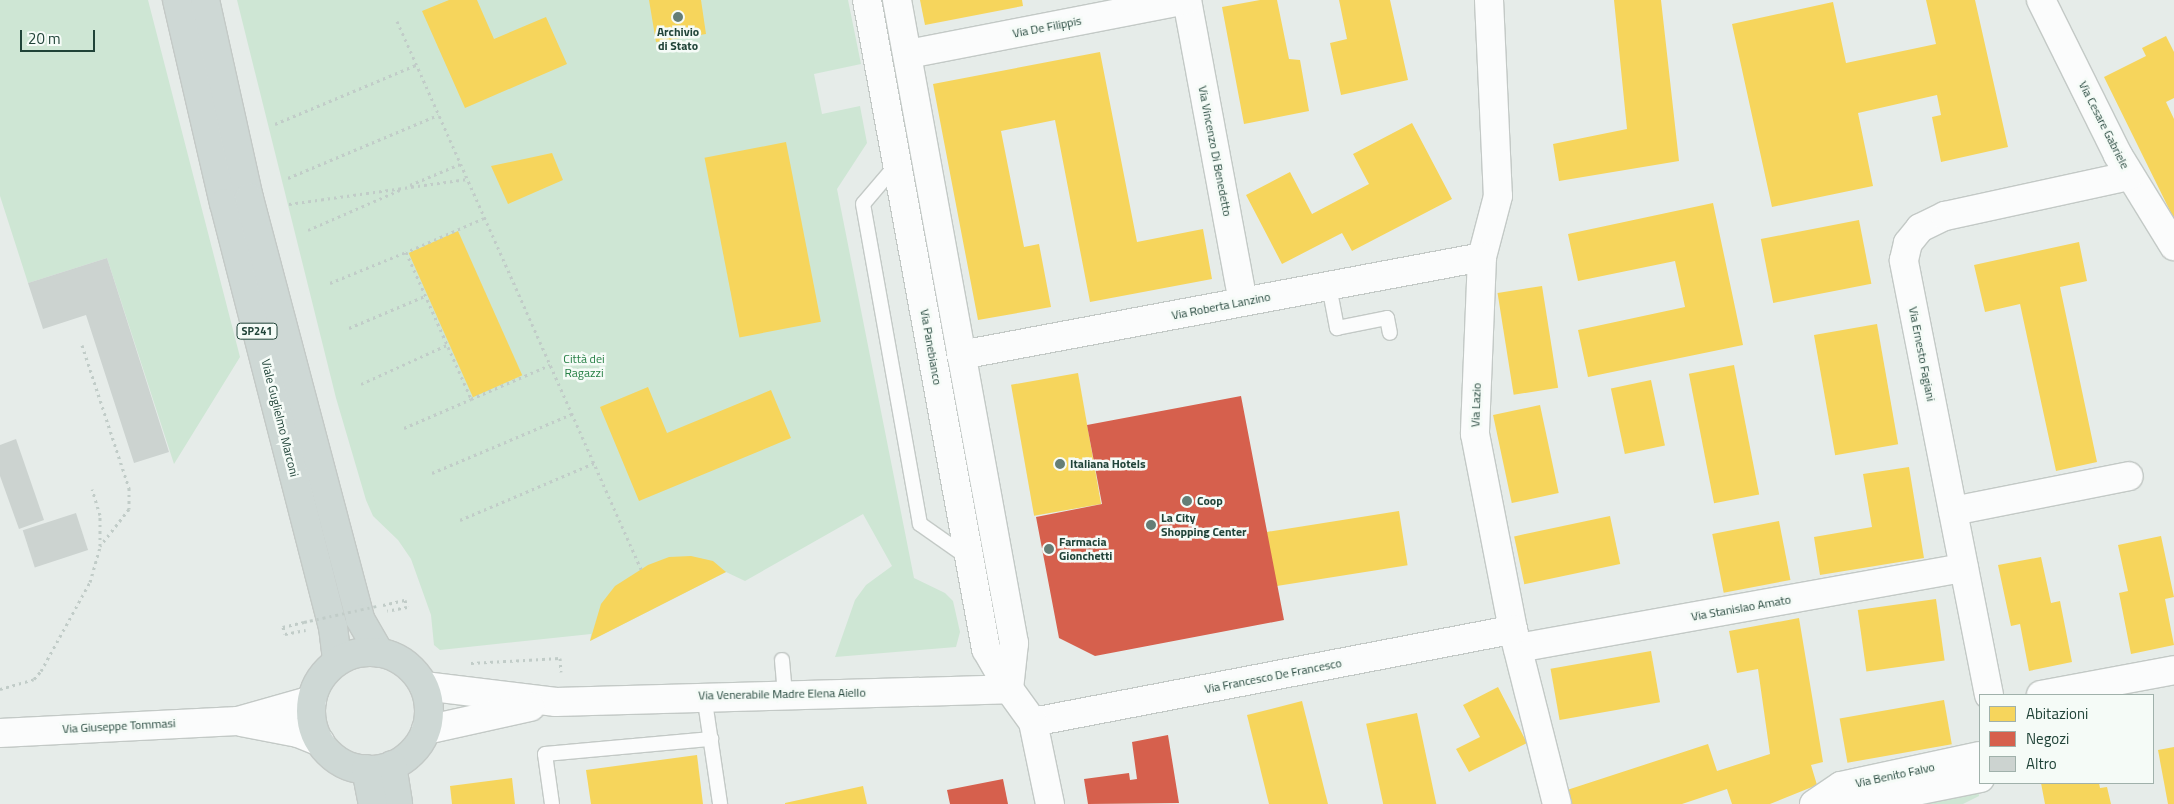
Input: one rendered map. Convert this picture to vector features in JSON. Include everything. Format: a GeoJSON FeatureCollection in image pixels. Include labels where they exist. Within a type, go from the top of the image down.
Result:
{"type":"FeatureCollection","features":[{"type":"Feature","properties":{"kind":"main road","name":"Viale Guglielmo Marconi"},"geometry":{"type":"LineString","coordinates":[[177,0],[224,203],[334,627],[337,662]]}},
{"type":"Feature","properties":{"kind":"main road","name":"Viale Guglielmo Marconi"},"geometry":{"type":"LineString","coordinates":[[205,0],[249,198],[360,619],[380,653]]}},
{"type":"Feature","properties":{"kind":"main road"},"geometry":{"type":"LineString","coordinates":[[380,653],[398,659],[413,670],[424,686],[429,715],[426,730],[407,757],[392,765],[366,769],[348,765],[332,756],[320,742],[311,715],[312,700],[321,679],[337,662],[350,655],[380,653]]}},
{"type":"Feature","properties":{"kind":"main road"},"geometry":{"type":"LineString","coordinates":[[392,765],[398,804]]}},
{"type":"Feature","properties":{"kind":"main road"},"geometry":{"type":"LineString","coordinates":[[366,769],[373,804]]}},
{"type":"Feature","properties":{"kind":"street","name":"Via Panebianco"},"geometry":{"type":"LineString","coordinates":[[867,0],[986,649],[1009,689],[1033,722],[1050,804]]}},
{"type":"Feature","properties":{"kind":"street"},"geometry":{"type":"LineString","coordinates":[[898,0],[1014,643],[1009,689]]}},
{"type":"Feature","properties":{"kind":"street","name":"Via De Filippis"},"geometry":{"type":"LineString","coordinates":[[908,54],[1187,0]]}},
{"type":"Feature","properties":{"kind":"street","name":"Via Vincenzo Di Benedetto"},"geometry":{"type":"LineString","coordinates":[[1187,0],[1243,301]]}},
{"type":"Feature","properties":{"kind":"street","name":"Via Lazio"},"geometry":{"type":"LineString","coordinates":[[1489,0],[1498,196],[1482,257],[1474,434],[1515,639],[1558,804]]}},
{"type":"Feature","properties":{"kind":"street","name":"Via Cesare Gabriele"},"geometry":{"type":"LineString","coordinates":[[2041,0],[2129,176],[2174,246]]}},
{"type":"Feature","properties":{"kind":"street","name":"Via Ernesto Fagiani"},"geometry":{"type":"LineString","coordinates":[[1990,694],[1904,260],[1908,243],[1920,228],[1945,216],[2129,176]]}},
{"type":"Feature","properties":{"kind":"street","name":"Via Roberta Lanzino"},"geometry":{"type":"LineString","coordinates":[[961,355],[1482,257]]}},
{"type":"Feature","properties":{"kind":"street"},"geometry":{"type":"LineString","coordinates":[[1953,511],[2129,476]]}},
{"type":"Feature","properties":{"kind":"street","name":"Via Stanislao Amato"},"geometry":{"type":"LineString","coordinates":[[1515,639],[1964,568]]}},
{"type":"Feature","properties":{"kind":"street","name":"Via Francesco De Francesco"},"geometry":{"type":"LineString","coordinates":[[1033,722],[1459,633],[1515,639]]}},
{"type":"Feature","properties":{"kind":"street"},"geometry":{"type":"LineString","coordinates":[[2047,694],[2174,670]]}},
{"type":"Feature","properties":{"kind":"street","name":"Via Venerabile Madre Elena Aiello"},"geometry":{"type":"LineString","coordinates":[[424,686],[556,702],[704,696],[1009,689]]}},
{"type":"Feature","properties":{"kind":"street","name":"Via Giuseppe Tommasi"},"geometry":{"type":"LineString","coordinates":[[0,733],[238,721],[312,700]]}},
{"type":"Feature","properties":{"kind":"street","name":"Via Venerabile Madre Elena Aiello"},"geometry":{"type":"LineString","coordinates":[[426,730],[556,702]]}},
{"type":"Feature","properties":{"kind":"street","name":"Via Giuseppe Tommasi"},"geometry":{"type":"LineString","coordinates":[[238,721],[298,734],[320,742]]}},
{"type":"Feature","properties":{"kind":"street","name":"Via Benito Falvo"},"geometry":{"type":"LineString","coordinates":[[1814,804],[1841,786],[1979,756]]}},
{"type":"Feature","properties":{"kind":"street","name":"Via Benito Falvo"},"geometry":{"type":"LineString","coordinates":[[1851,804],[1979,778]]}},
{"type":"Feature","properties":{"kind":"lane"},"geometry":{"type":"LineString","coordinates":[[897,164],[862,204],[920,524],[970,559]]}},
{"type":"Feature","properties":{"kind":"lane"},"geometry":{"type":"LineString","coordinates":[[1329,286],[1337,328],[1387,318],[1390,333]]}},
{"type":"Feature","properties":{"kind":"lane"},"geometry":{"type":"LineString","coordinates":[[782,660],[785,694]]}},
{"type":"Feature","properties":{"kind":"lane"},"geometry":{"type":"LineString","coordinates":[[704,696],[720,804]]}},
{"type":"Feature","properties":{"kind":"lane"},"geometry":{"type":"LineString","coordinates":[[552,804],[545,754],[711,738]]}},
{"type":"Feature","properties":{"kind":"path"},"geometry":{"type":"LineString","coordinates":[[397,21],[641,568]]}},
{"type":"Feature","properties":{"kind":"path"},"geometry":{"type":"LineString","coordinates":[[275,124],[416,65]]}},
{"type":"Feature","properties":{"kind":"path"},"geometry":{"type":"LineString","coordinates":[[288,178],[438,115]]}},
{"type":"Feature","properties":{"kind":"path"},"geometry":{"type":"LineString","coordinates":[[308,230],[460,164]]}},
{"type":"Feature","properties":{"kind":"path"},"geometry":{"type":"LineString","coordinates":[[289,204],[467,179]]}},
{"type":"Feature","properties":{"kind":"path"},"geometry":{"type":"LineString","coordinates":[[330,284],[484,218]]}},
{"type":"Feature","properties":{"kind":"path"},"geometry":{"type":"LineString","coordinates":[[406,252],[471,399]]}},
{"type":"Feature","properties":{"kind":"path"},"geometry":{"type":"LineString","coordinates":[[349,328],[425,296]]}},
{"type":"Feature","properties":{"kind":"path"},"geometry":{"type":"LineString","coordinates":[[82,345],[129,488],[129,509],[100,546]]}},
{"type":"Feature","properties":{"kind":"path"},"geometry":{"type":"LineString","coordinates":[[361,384],[447,345]]}},
{"type":"Feature","properties":{"kind":"path"},"geometry":{"type":"LineString","coordinates":[[404,428],[550,365]]}},
{"type":"Feature","properties":{"kind":"path"},"geometry":{"type":"LineString","coordinates":[[432,473],[572,414]]}},
{"type":"Feature","properties":{"kind":"path"},"geometry":{"type":"LineString","coordinates":[[460,520],[594,463]]}},
{"type":"Feature","properties":{"kind":"path"},"geometry":{"type":"LineString","coordinates":[[0,689],[34,679],[41,670],[90,582],[100,546],[100,516],[92,489]]}},
{"type":"Feature","properties":{"kind":"path"},"geometry":{"type":"LineString","coordinates":[[306,630],[284,634],[283,627],[405,600],[407,607],[387,611]]}},
{"type":"Feature","properties":{"kind":"path"},"geometry":{"type":"LineString","coordinates":[[471,664],[560,658],[561,672]]}},
{"type":"Feature","properties":{"kind":"green space"},"geometry":{"type":"Polygon","coordinates":[[[0,0],[148,0],[240,357],[174,464],[107,258],[28,283],[0,196],[0,0]]]}},
{"type":"Feature","properties":{"kind":"green space","name":"Città dei Ragazzi"},"geometry":{"type":"Polygon","coordinates":[[[237,0],[848,0],[861,64],[814,74],[822,114],[860,106],[867,143],[837,189],[914,578],[945,593],[953,601],[960,632],[956,647],[835,657],[855,600],[866,585],[892,566],[863,514],[745,581],[726,572],[590,641],[591,634],[440,650],[434,645],[431,615],[411,559],[398,540],[373,516],[366,500],[336,398],[237,0]]]}},
{"type":"Feature","properties":{"kind":"green space"},"geometry":{"type":"Polygon","coordinates":[[[1978,788],[1979,796],[1963,804],[1902,804],[1978,788]]]}},
{"type":"Feature","properties":{"kind":"building: Abitazioni"},"geometry":{"type":"Polygon","coordinates":[[[449,0],[477,0],[494,39],[546,17],[567,64],[465,108],[422,11],[449,0]]]}},
{"type":"Feature","properties":{"kind":"building: Abitazioni","name":"Archivio di Stato"},"geometry":{"type":"Polygon","coordinates":[[[649,0],[701,0],[706,34],[656,42],[649,0]]]}},
{"type":"Feature","properties":{"kind":"building: Abitazioni"},"geometry":{"type":"Polygon","coordinates":[[[920,0],[1022,0],[1023,6],[925,25],[920,0]]]}},
{"type":"Feature","properties":{"kind":"building: Abitazioni"},"geometry":{"type":"Polygon","coordinates":[[[1260,0],[1277,0],[1289,59],[1300,60],[1309,111],[1244,124],[1222,7],[1260,0]]]}},
{"type":"Feature","properties":{"kind":"building: Abitazioni"},"geometry":{"type":"Polygon","coordinates":[[[1339,0],[1390,0],[1408,80],[1341,95],[1330,43],[1347,39],[1339,0]]]}},
{"type":"Feature","properties":{"kind":"building: Abitazioni"},"geometry":{"type":"Polygon","coordinates":[[[1614,0],[1661,0],[1679,161],[1559,181],[1553,144],[1627,129],[1614,0]]]}},
{"type":"Feature","properties":{"kind":"building: Abitazioni"},"geometry":{"type":"Polygon","coordinates":[[[1926,0],[1975,0],[2008,147],[1941,162],[1932,117],[1941,115],[1937,95],[1858,113],[1873,186],[1772,207],[1732,24],[1833,2],[1846,63],[1936,44],[1926,0]]]}},
{"type":"Feature","properties":{"kind":"building: Abitazioni"},"geometry":{"type":"Polygon","coordinates":[[[2166,36],[2174,52],[2174,98],[2166,102],[2174,119],[2174,219],[2104,77],[2146,56],[2142,48],[2166,36]]]}},
{"type":"Feature","properties":{"kind":"building: Abitazioni"},"geometry":{"type":"Polygon","coordinates":[[[1100,52],[1137,242],[1203,229],[1212,279],[1090,302],[1055,120],[1001,131],[1024,247],[1039,244],[1051,307],[978,320],[933,84],[1100,52]]]}},
{"type":"Feature","properties":{"kind":"building: Abitazioni"},"geometry":{"type":"Polygon","coordinates":[[[1412,123],[1452,199],[1352,251],[1342,233],[1282,264],[1246,195],[1290,172],[1312,214],[1369,184],[1353,154],[1412,123]]]}},
{"type":"Feature","properties":{"kind":"building: Abitazioni"},"geometry":{"type":"Polygon","coordinates":[[[786,142],[821,322],[739,337],[705,158],[786,142]]]}},
{"type":"Feature","properties":{"kind":"building: Abitazioni"},"geometry":{"type":"Polygon","coordinates":[[[552,153],[563,180],[508,204],[491,166],[552,153]]]}},
{"type":"Feature","properties":{"kind":"building: Abitazioni"},"geometry":{"type":"Polygon","coordinates":[[[1713,203],[1743,345],[1588,377],[1578,330],[1685,307],[1675,261],[1578,281],[1568,234],[1713,203]]]}},
{"type":"Feature","properties":{"kind":"building: Abitazioni"},"geometry":{"type":"Polygon","coordinates":[[[1859,220],[1871,284],[1773,303],[1761,239],[1859,220]]]}},
{"type":"Feature","properties":{"kind":"building: Abitazioni"},"geometry":{"type":"Polygon","coordinates":[[[458,231],[522,375],[473,397],[409,253],[458,231]]]}},
{"type":"Feature","properties":{"kind":"building: Abitazioni"},"geometry":{"type":"Polygon","coordinates":[[[2079,242],[2087,281],[2060,287],[2097,462],[2056,471],[2020,304],[1985,312],[1974,265],[2079,242]]]}},
{"type":"Feature","properties":{"kind":"building: Abitazioni"},"geometry":{"type":"Polygon","coordinates":[[[1542,286],[1558,388],[1514,395],[1498,293],[1542,286]]]}},
{"type":"Feature","properties":{"kind":"building: Abitazioni"},"geometry":{"type":"Polygon","coordinates":[[[1877,324],[1898,444],[1835,455],[1814,335],[1877,324]]]}},
{"type":"Feature","properties":{"kind":"building: Abitazioni"},"geometry":{"type":"Polygon","coordinates":[[[1734,365],[1759,495],[1714,503],[1689,374],[1734,365]]]}},
{"type":"Feature","properties":{"kind":"building: Abitazioni","name":"Italiana Hotels"},"geometry":{"type":"Polygon","coordinates":[[[1078,373],[1101,504],[1034,516],[1011,385],[1078,373]]]}},
{"type":"Feature","properties":{"kind":"building: Abitazioni"},"geometry":{"type":"Polygon","coordinates":[[[1651,380],[1665,446],[1625,454],[1611,389],[1651,380]]]}},
{"type":"Feature","properties":{"kind":"building: Abitazioni"},"geometry":{"type":"Polygon","coordinates":[[[648,387],[667,433],[771,390],[791,438],[639,501],[600,407],[648,387]]]}},
{"type":"Feature","properties":{"kind":"building: Abitazioni"},"geometry":{"type":"Polygon","coordinates":[[[1540,405],[1559,493],[1512,503],[1493,415],[1540,405]]]}},
{"type":"Feature","properties":{"kind":"building: Abitazioni"},"geometry":{"type":"Polygon","coordinates":[[[1909,467],[1924,558],[1820,575],[1814,537],[1872,527],[1863,474],[1909,467]]]}},
{"type":"Feature","properties":{"kind":"building: Abitazioni"},"geometry":{"type":"Polygon","coordinates":[[[1399,511],[1408,565],[1275,586],[1267,532],[1399,511]]]}},
{"type":"Feature","properties":{"kind":"building: Abitazioni"},"geometry":{"type":"Polygon","coordinates":[[[1610,516],[1620,564],[1524,584],[1514,536],[1610,516]]]}},
{"type":"Feature","properties":{"kind":"building: Abitazioni"},"geometry":{"type":"Polygon","coordinates":[[[1779,521],[1790,580],[1724,593],[1712,534],[1779,521]]]}},
{"type":"Feature","properties":{"kind":"building: Abitazioni"},"geometry":{"type":"Polygon","coordinates":[[[2161,536],[2174,597],[2165,599],[2174,645],[2131,654],[2119,593],[2128,591],[2118,545],[2161,536]]]}},
{"type":"Feature","properties":{"kind":"building: Abitazioni"},"geometry":{"type":"Polygon","coordinates":[[[691,556],[713,561],[726,572],[590,641],[601,604],[615,586],[648,565],[669,557],[691,556]]]}},
{"type":"Feature","properties":{"kind":"building: Abitazioni"},"geometry":{"type":"Polygon","coordinates":[[[2041,557],[2051,603],[2060,601],[2072,662],[2029,671],[2020,624],[2011,626],[1998,565],[2041,557]]]}},
{"type":"Feature","properties":{"kind":"building: Abitazioni"},"geometry":{"type":"Polygon","coordinates":[[[1936,599],[1945,660],[1866,671],[1858,610],[1936,599]]]}},
{"type":"Feature","properties":{"kind":"building: Abitazioni"},"geometry":{"type":"Polygon","coordinates":[[[1799,618],[1823,762],[1811,765],[1817,785],[1770,804],[1732,804],[1727,789],[1682,804],[1568,804],[1564,791],[1708,744],[1717,771],[1770,754],[1758,669],[1737,673],[1729,631],[1799,618]]]}},
{"type":"Feature","properties":{"kind":"building: Abitazioni"},"geometry":{"type":"Polygon","coordinates":[[[1651,651],[1660,702],[1560,720],[1551,669],[1651,651]]]}},
{"type":"Feature","properties":{"kind":"building: Abitazioni"},"geometry":{"type":"Polygon","coordinates":[[[1498,687],[1527,743],[1469,772],[1456,749],[1480,737],[1463,705],[1498,687]]]}},
{"type":"Feature","properties":{"kind":"building: Abitazioni"},"geometry":{"type":"Polygon","coordinates":[[[1944,700],[1952,744],[1847,763],[1840,718],[1944,700]]]}},
{"type":"Feature","properties":{"kind":"building: Abitazioni"},"geometry":{"type":"Polygon","coordinates":[[[1302,701],[1328,804],[1269,804],[1247,715],[1302,701]]]}},
{"type":"Feature","properties":{"kind":"building: Abitazioni"},"geometry":{"type":"Polygon","coordinates":[[[1417,713],[1436,804],[1383,804],[1366,724],[1417,713]]]}},
{"type":"Feature","properties":{"kind":"building: Abitazioni"},"geometry":{"type":"Polygon","coordinates":[[[2174,747],[2174,804],[2168,804],[2158,750],[2174,747]]]}},
{"type":"Feature","properties":{"kind":"building: Abitazioni"},"geometry":{"type":"Polygon","coordinates":[[[697,755],[703,804],[591,804],[586,770],[697,755]]]}},
{"type":"Feature","properties":{"kind":"building: Abitazioni"},"geometry":{"type":"Polygon","coordinates":[[[512,778],[515,804],[452,804],[450,786],[512,778]]]}},
{"type":"Feature","properties":{"kind":"building: Abitazioni"},"geometry":{"type":"Polygon","coordinates":[[[2041,784],[2099,784],[2100,788],[2107,787],[2111,804],[2045,804],[2041,784]]]}},
{"type":"Feature","properties":{"kind":"building: Abitazioni"},"geometry":{"type":"Polygon","coordinates":[[[863,786],[867,804],[785,804],[785,803],[863,786]]]}},
{"type":"Feature","properties":{"kind":"building: Negozi","name":"La City Shopping Center"},"geometry":{"type":"Polygon","coordinates":[[[1241,396],[1284,620],[1095,656],[1059,638],[1036,517],[1102,504],[1087,425],[1241,396]]]}},
{"type":"Feature","properties":{"kind":"building: Negozi"},"geometry":{"type":"Polygon","coordinates":[[[1168,735],[1179,803],[1088,804],[1084,779],[1129,773],[1130,780],[1137,779],[1132,742],[1168,735]]]}},
{"type":"Feature","properties":{"kind":"building: Negozi"},"geometry":{"type":"Polygon","coordinates":[[[1003,779],[1008,804],[950,804],[947,790],[1003,779]]]}},
{"type":"Feature","properties":{"kind":"building: Altro"},"geometry":{"type":"Polygon","coordinates":[[[107,258],[169,452],[134,463],[86,315],[43,329],[28,283],[107,258]]]}},
{"type":"Feature","properties":{"kind":"building: Altro"},"geometry":{"type":"Polygon","coordinates":[[[16,439],[44,520],[19,529],[0,476],[0,445],[16,439]]]}},
{"type":"Feature","properties":{"kind":"building: Altro"},"geometry":{"type":"Polygon","coordinates":[[[76,513],[88,550],[35,567],[23,530],[76,513]]]}},
{"type":"Feature","properties":{"kind":"place","name":"Archivio di Stato"},"geometry":{"type":"Point","coordinates":[678,17]}},
{"type":"Feature","properties":{"kind":"place","name":"Italiana Hotels"},"geometry":{"type":"Point","coordinates":[1060,464]}},
{"type":"Feature","properties":{"kind":"place","name":"Coop"},"geometry":{"type":"Point","coordinates":[1187,501]}},
{"type":"Feature","properties":{"kind":"place","name":"La City Shopping Center"},"geometry":{"type":"Point","coordinates":[1151,525]}},
{"type":"Feature","properties":{"kind":"place","name":"Farmacia Gionchetti"},"geometry":{"type":"Point","coordinates":[1049,549]}}]}
